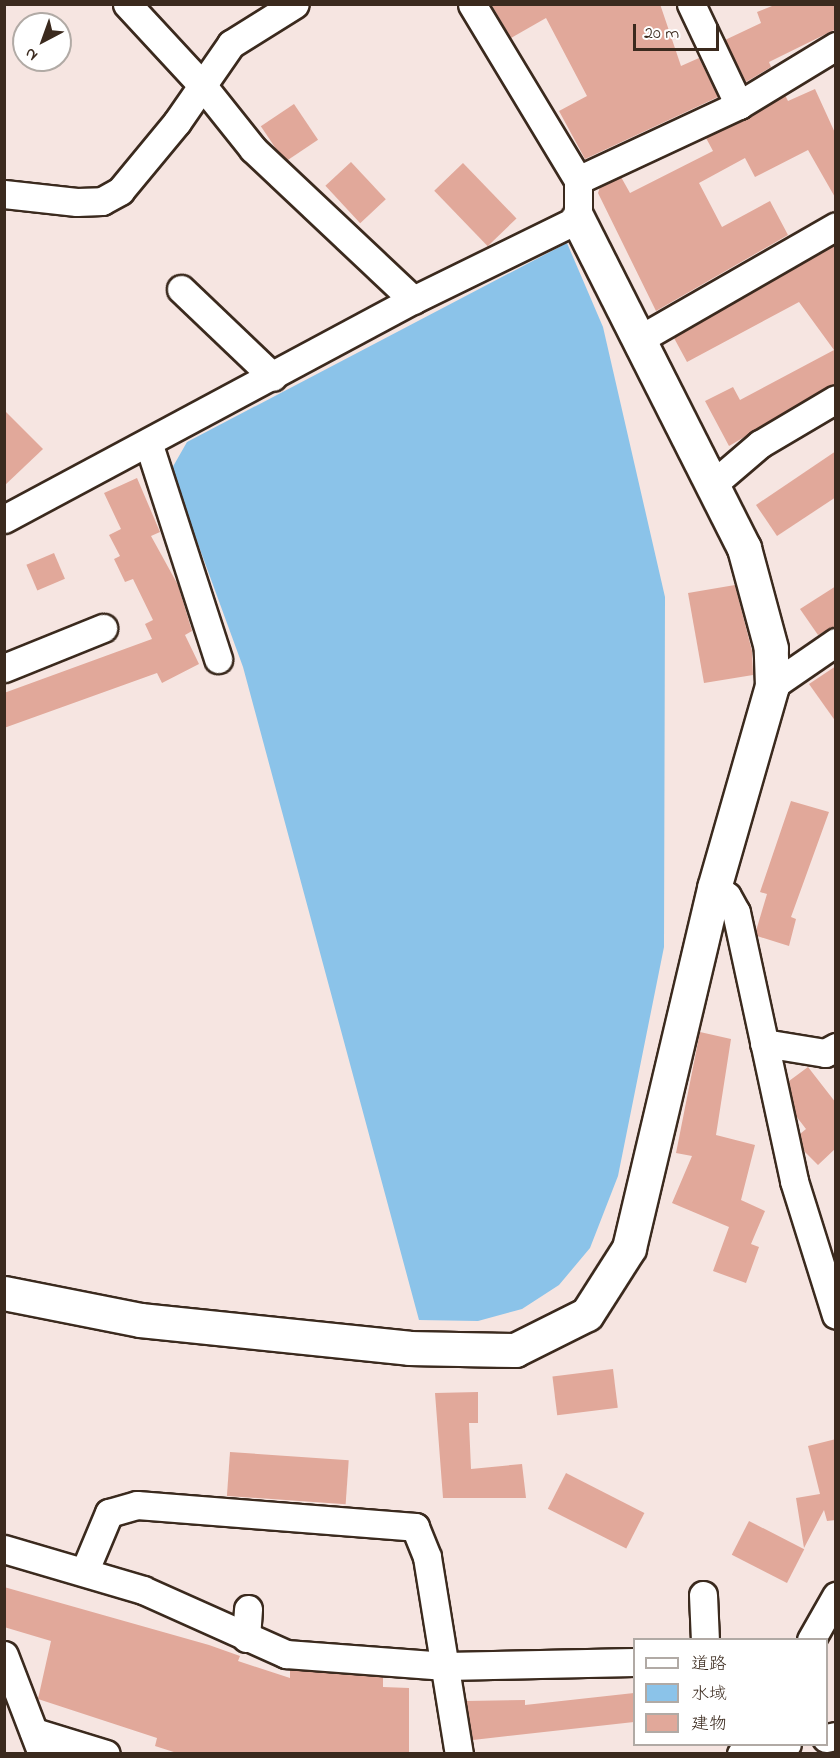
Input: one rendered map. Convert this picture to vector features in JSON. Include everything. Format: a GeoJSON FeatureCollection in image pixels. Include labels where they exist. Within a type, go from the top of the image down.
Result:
{"type":"FeatureCollection","features":[{"type":"Feature","properties":{"kind":"street"},"geometry":{"type":"LineString","coordinates":[[127,4],[202,85],[253,149],[412,300]]}},
{"type":"Feature","properties":{"kind":"street"},"geometry":{"type":"LineString","coordinates":[[4,194],[77,202],[102,201],[120,192],[231,44],[295,4]]}},
{"type":"Feature","properties":{"kind":"street"},"geometry":{"type":"LineString","coordinates":[[4,1293],[140,1320],[409,1348],[515,1350],[587,1314],[629,1248],[714,888],[772,686],[771,648],[744,548],[578,219],[578,180],[472,4]]}},
{"type":"Feature","properties":{"kind":"street"},"geometry":{"type":"LineString","coordinates":[[691,4],[739,105]]}},
{"type":"Feature","properties":{"kind":"street"},"geometry":{"type":"LineString","coordinates":[[578,180],[739,105],[835,48]]}},
{"type":"Feature","properties":{"kind":"street"},"geometry":{"type":"LineString","coordinates":[[4,519],[149,445],[412,300],[578,219]]}},
{"type":"Feature","properties":{"kind":"street"},"geometry":{"type":"LineString","coordinates":[[638,340],[836,225]]}},
{"type":"Feature","properties":{"kind":"street"},"geometry":{"type":"LineString","coordinates":[[181,289],[273,376]]}},
{"type":"Feature","properties":{"kind":"street"},"geometry":{"type":"LineString","coordinates":[[712,485],[760,444],[836,399]]}},
{"type":"Feature","properties":{"kind":"street"},"geometry":{"type":"LineString","coordinates":[[149,445],[218,659]]}},
{"type":"Feature","properties":{"kind":"street"},"geometry":{"type":"LineString","coordinates":[[4,668],[103,628]]}},
{"type":"Feature","properties":{"kind":"street"},"geometry":{"type":"LineString","coordinates":[[772,686],[836,642]]}},
{"type":"Feature","properties":{"kind":"street"},"geometry":{"type":"LineString","coordinates":[[714,888],[727,896],[736,912],[794,1181],[836,1315]]}},
{"type":"Feature","properties":{"kind":"street"},"geometry":{"type":"LineString","coordinates":[[764,1043],[825,1053],[836,1047]]}},
{"type":"Feature","properties":{"kind":"street"},"geometry":{"type":"LineString","coordinates":[[85,1570],[109,1513],[137,1505],[415,1527],[427,1557],[459,1754]]}},
{"type":"Feature","properties":{"kind":"street"},"geometry":{"type":"LineString","coordinates":[[4,1550],[85,1570],[143,1590],[286,1654],[446,1666],[633,1662]]}},
{"type":"Feature","properties":{"kind":"street"},"geometry":{"type":"LineString","coordinates":[[703,1595],[705,1638]]}},
{"type":"Feature","properties":{"kind":"street"},"geometry":{"type":"LineString","coordinates":[[813,1638],[836,1596]]}},
{"type":"Feature","properties":{"kind":"street"},"geometry":{"type":"LineString","coordinates":[[246,1638],[248,1609]]}},
{"type":"Feature","properties":{"kind":"street"},"geometry":{"type":"LineString","coordinates":[[4,1655],[38,1743],[106,1754]]}},
{"type":"Feature","properties":{"kind":"street"},"geometry":{"type":"LineString","coordinates":[[741,1754],[765,1746]]}},
{"type":"Feature","properties":{"kind":"water"},"geometry":{"type":"Polygon","coordinates":[[[567,243],[603,327],[665,597],[664,947],[618,1176],[590,1248],[559,1285],[522,1309],[478,1321],[419,1320],[243,667],[171,470],[187,442],[567,243]]]}},
{"type":"Feature","properties":{"kind":"building"},"geometry":{"type":"Polygon","coordinates":[[[491,4],[660,4],[681,66],[699,58],[718,97],[585,159],[559,111],[587,96],[546,18],[511,38],[491,4]]]}},
{"type":"Feature","properties":{"kind":"building"},"geometry":{"type":"Polygon","coordinates":[[[777,4],[836,4],[836,29],[769,62],[771,67],[746,82],[725,40],[761,23],[757,12],[777,4]]]}},
{"type":"Feature","properties":{"kind":"building"},"geometry":{"type":"Polygon","coordinates":[[[815,89],[836,135],[836,199],[808,150],[755,177],[745,158],[699,183],[722,227],[770,201],[788,235],[656,311],[598,193],[600,187],[621,177],[630,193],[713,151],[706,138],[785,95],[788,101],[815,89]]]}},
{"type":"Feature","properties":{"kind":"building"},"geometry":{"type":"Polygon","coordinates":[[[294,104],[318,140],[285,162],[261,126],[294,104]]]}},
{"type":"Feature","properties":{"kind":"building"},"geometry":{"type":"Polygon","coordinates":[[[351,162],[386,199],[360,223],[325,186],[351,162]]]}},
{"type":"Feature","properties":{"kind":"building"},"geometry":{"type":"Polygon","coordinates":[[[463,163],[516,218],[488,246],[434,191],[463,163]]]}},
{"type":"Feature","properties":{"kind":"building"},"geometry":{"type":"Polygon","coordinates":[[[836,244],[836,383],[729,446],[705,401],[733,387],[740,400],[834,350],[799,302],[687,362],[674,338],[836,244]]]}},
{"type":"Feature","properties":{"kind":"building"},"geometry":{"type":"Polygon","coordinates":[[[4,410],[43,449],[4,486],[4,410]]]}},
{"type":"Feature","properties":{"kind":"building"},"geometry":{"type":"Polygon","coordinates":[[[836,451],[836,497],[777,536],[756,505],[836,451]]]}},
{"type":"Feature","properties":{"kind":"building"},"geometry":{"type":"Polygon","coordinates":[[[137,478],[160,532],[151,536],[178,585],[192,631],[185,635],[199,664],[162,683],[157,673],[4,728],[4,693],[152,639],[145,624],[153,620],[133,579],[125,582],[114,559],[120,556],[109,535],[121,529],[104,493],[137,478]]]}},
{"type":"Feature","properties":{"kind":"building"},"geometry":{"type":"Polygon","coordinates":[[[54,553],[65,579],[37,590],[26,565],[54,553]]]}},
{"type":"Feature","properties":{"kind":"building"},"geometry":{"type":"Polygon","coordinates":[[[735,585],[752,651],[753,675],[704,683],[688,593],[735,585]]]}},
{"type":"Feature","properties":{"kind":"building"},"geometry":{"type":"Polygon","coordinates":[[[836,586],[836,626],[818,635],[800,609],[836,586]]]}},
{"type":"Feature","properties":{"kind":"building"},"geometry":{"type":"Polygon","coordinates":[[[836,666],[836,722],[809,684],[836,666]]]}},
{"type":"Feature","properties":{"kind":"building"},"geometry":{"type":"Polygon","coordinates":[[[791,801],[829,812],[791,917],[796,919],[789,946],[757,936],[756,931],[767,894],[760,892],[791,801]]]}},
{"type":"Feature","properties":{"kind":"building"},"geometry":{"type":"Polygon","coordinates":[[[700,1032],[731,1039],[716,1135],[755,1145],[741,1200],[765,1211],[751,1244],[759,1247],[746,1283],[713,1271],[729,1227],[672,1203],[692,1156],[676,1153],[700,1032]]]}},
{"type":"Feature","properties":{"kind":"building"},"geometry":{"type":"Polygon","coordinates":[[[808,1067],[836,1103],[836,1148],[818,1165],[804,1151],[800,1134],[806,1129],[796,1116],[789,1081],[808,1067]]]}},
{"type":"Feature","properties":{"kind":"building"},"geometry":{"type":"Polygon","coordinates":[[[613,1369],[618,1408],[557,1415],[552,1376],[613,1369]]]}},
{"type":"Feature","properties":{"kind":"building"},"geometry":{"type":"Polygon","coordinates":[[[478,1392],[478,1423],[469,1423],[471,1469],[522,1464],[526,1498],[443,1498],[435,1393],[478,1392]]]}},
{"type":"Feature","properties":{"kind":"building"},"geometry":{"type":"Polygon","coordinates":[[[836,1439],[836,1520],[827,1521],[824,1510],[804,1548],[796,1498],[820,1494],[808,1446],[836,1439]]]}},
{"type":"Feature","properties":{"kind":"building"},"geometry":{"type":"Polygon","coordinates":[[[230,1452],[349,1460],[346,1504],[227,1496],[230,1452]]]}},
{"type":"Feature","properties":{"kind":"building"},"geometry":{"type":"Polygon","coordinates":[[[566,1473],[644,1513],[626,1549],[548,1509],[566,1473]]]}},
{"type":"Feature","properties":{"kind":"building"},"geometry":{"type":"Polygon","coordinates":[[[749,1521],[804,1549],[787,1583],[732,1555],[749,1521]]]}},
{"type":"Feature","properties":{"kind":"building"},"geometry":{"type":"Polygon","coordinates":[[[4,1587],[209,1645],[240,1656],[238,1661],[290,1678],[290,1670],[383,1677],[383,1687],[409,1688],[409,1754],[180,1754],[155,1746],[157,1738],[38,1699],[51,1641],[4,1627],[4,1587]]]}},
{"type":"Feature","properties":{"kind":"building"},"geometry":{"type":"Polygon","coordinates":[[[633,1693],[633,1722],[473,1740],[466,1701],[525,1700],[525,1705],[633,1693]]]}}]}
